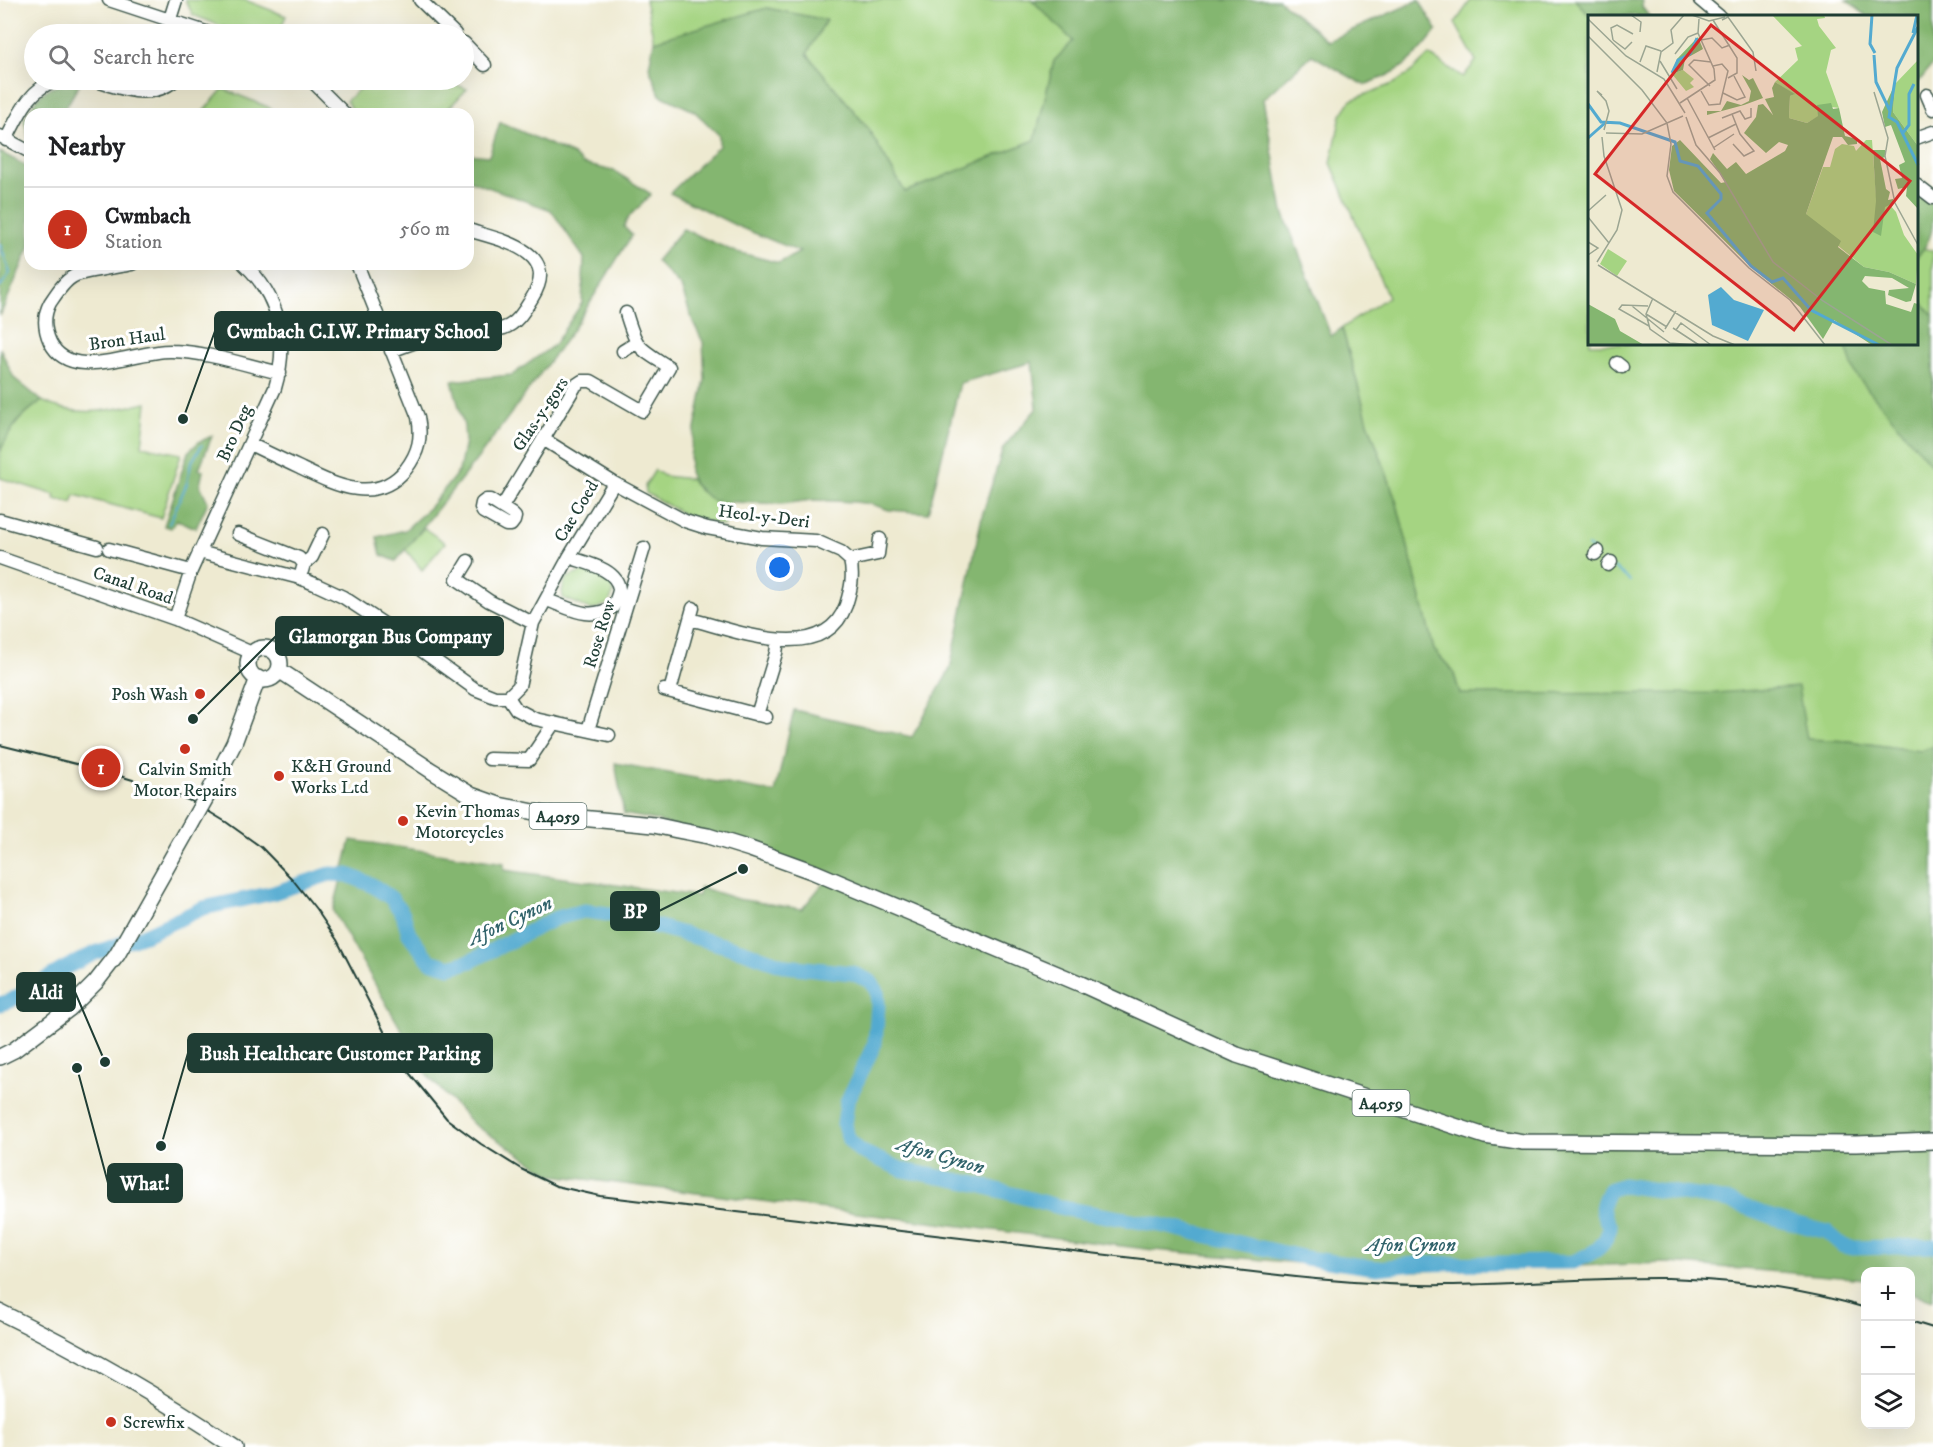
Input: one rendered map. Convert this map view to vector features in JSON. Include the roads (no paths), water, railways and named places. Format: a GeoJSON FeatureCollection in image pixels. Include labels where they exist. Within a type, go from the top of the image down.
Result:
{"type":"FeatureCollection","features":[{"type":"Feature","properties":{"kind":"main road"},"geometry":{"type":"LineString","coordinates":[[266,648],[274,652],[280,660],[279,670],[272,677],[262,680],[258,678],[248,668],[252,653],[266,648]]}},
{"type":"Feature","properties":{"kind":"main road","name":"A4059"},"geometry":{"type":"LineString","coordinates":[[279,670],[471,795],[499,805],[549,815],[677,830],[708,836],[750,849],[814,872],[1081,984],[1236,1055],[1485,1136],[1535,1142],[1856,1144],[1933,1141]]}},
{"type":"Feature","properties":{"kind":"main road"},"geometry":{"type":"LineString","coordinates":[[0,1057],[14,1050],[70,1008],[96,982],[117,955],[234,743],[258,678]]}},
{"type":"Feature","properties":{"kind":"main road"},"geometry":{"type":"LineString","coordinates":[[0,1312],[114,1370],[234,1447]]}},
{"type":"Feature","properties":{"kind":"street"},"geometry":{"type":"LineString","coordinates":[[109,0],[182,24]]}},
{"type":"Feature","properties":{"kind":"street"},"geometry":{"type":"LineString","coordinates":[[170,19],[176,0]]}},
{"type":"Feature","properties":{"kind":"street"},"geometry":{"type":"LineString","coordinates":[[420,0],[445,24]]}},
{"type":"Feature","properties":{"kind":"street"},"geometry":{"type":"LineString","coordinates":[[1700,0],[1718,15]]}},
{"type":"Feature","properties":{"kind":"street"},"geometry":{"type":"LineString","coordinates":[[474,53],[485,65]]}},
{"type":"Feature","properties":{"kind":"street"},"geometry":{"type":"LineString","coordinates":[[24,149],[3,138],[27,99],[38,90]]}},
{"type":"Feature","properties":{"kind":"street"},"geometry":{"type":"LineString","coordinates":[[124,90],[130,92],[154,90]]}},
{"type":"Feature","properties":{"kind":"street"},"geometry":{"type":"LineString","coordinates":[[321,90],[339,108]]}},
{"type":"Feature","properties":{"kind":"street"},"geometry":{"type":"LineString","coordinates":[[1927,95],[1933,109]]}},
{"type":"Feature","properties":{"kind":"street"},"geometry":{"type":"LineString","coordinates":[[1918,138],[1933,132]]}},
{"type":"Feature","properties":{"kind":"street"},"geometry":{"type":"LineString","coordinates":[[1918,186],[1933,198]]}},
{"type":"Feature","properties":{"kind":"street"},"geometry":{"type":"LineString","coordinates":[[391,351],[418,340],[506,327],[519,318],[540,286],[540,273],[536,262],[526,250],[512,243],[474,232]]}},
{"type":"Feature","properties":{"kind":"street","name":"Bron Haul"},"geometry":{"type":"LineString","coordinates":[[103,270],[74,276],[57,292],[46,311],[45,332],[53,348],[68,361],[87,364],[171,350],[279,373]]}},
{"type":"Feature","properties":{"kind":"street","name":"Bro Deg"},"geometry":{"type":"LineString","coordinates":[[175,619],[199,552],[250,444],[279,373],[282,335],[277,314],[266,292],[249,270]]}},
{"type":"Feature","properties":{"kind":"street"},"geometry":{"type":"LineString","coordinates":[[250,444],[332,484],[359,490],[379,488],[399,477],[415,455],[421,432],[418,417],[359,270]]}},
{"type":"Feature","properties":{"kind":"street"},"geometry":{"type":"LineString","coordinates":[[622,351],[636,343],[626,313]]}},
{"type":"Feature","properties":{"kind":"street","name":"Glas-y-gors"},"geometry":{"type":"LineString","coordinates":[[502,507],[576,385],[582,381],[591,381],[643,411],[669,367],[640,349],[636,343]]}},
{"type":"Feature","properties":{"kind":"street","name":"Heol-y-Deri"},"geometry":{"type":"LineString","coordinates":[[543,439],[614,483],[685,521],[762,538],[816,541],[841,552],[850,560]]}},
{"type":"Feature","properties":{"kind":"street","name":"Cae Coed"},"geometry":{"type":"LineString","coordinates":[[508,697],[519,686],[533,623],[569,557],[614,483]]}},
{"type":"Feature","properties":{"kind":"street"},"geometry":{"type":"LineString","coordinates":[[0,520],[191,572]]}},
{"type":"Feature","properties":{"kind":"street"},"geometry":{"type":"LineString","coordinates":[[238,534],[299,558],[304,564]]}},
{"type":"Feature","properties":{"kind":"street"},"geometry":{"type":"LineString","coordinates":[[300,578],[304,564],[312,557],[323,534]]}},
{"type":"Feature","properties":{"kind":"street"},"geometry":{"type":"LineString","coordinates":[[778,640],[761,716],[667,691],[692,613],[778,640],[818,636],[828,630],[844,611],[852,582],[850,560],[878,554],[880,539]]}},
{"type":"Feature","properties":{"kind":"street","name":"Rose Row"},"geometry":{"type":"LineString","coordinates":[[588,730],[644,548]]}},
{"type":"Feature","properties":{"kind":"street"},"geometry":{"type":"LineString","coordinates":[[199,552],[300,578],[343,597],[475,689],[495,698],[508,697],[516,708],[535,719],[609,735]]}},
{"type":"Feature","properties":{"kind":"street","name":"Cae Coed"},"geometry":{"type":"LineString","coordinates":[[547,600],[587,614],[601,614],[613,607],[619,590],[615,578],[606,571],[569,557]]}},
{"type":"Feature","properties":{"kind":"street","name":"Canal Road"},"geometry":{"type":"LineString","coordinates":[[0,558],[175,619],[252,653]]}},
{"type":"Feature","properties":{"kind":"street"},"geometry":{"type":"LineString","coordinates":[[468,561],[457,579],[489,601],[533,623]]}},
{"type":"Feature","properties":{"kind":"street"},"geometry":{"type":"LineString","coordinates":[[489,759],[529,760],[554,723]]}},
{"type":"Feature","properties":{"kind":"waterway"},"geometry":{"type":"LineString","coordinates":[[0,244],[10,273],[0,287]]}},
{"type":"Feature","properties":{"kind":"waterway"},"geometry":{"type":"LineString","coordinates":[[169,524],[187,483],[191,463],[202,445]]}},
{"type":"Feature","properties":{"kind":"waterway"},"geometry":{"type":"LineString","coordinates":[[1588,546],[1593,550]]}},
{"type":"Feature","properties":{"kind":"waterway"},"geometry":{"type":"LineString","coordinates":[[1614,567],[1630,581]]}},
{"type":"Feature","properties":{"kind":"waterway","name":"Afon Cynon"},"geometry":{"type":"LineString","coordinates":[[0,1004],[10,1001],[63,969],[95,953],[147,934],[203,908],[273,893],[330,874],[348,875],[372,885],[391,898],[403,914],[409,934],[430,961],[450,967],[471,961],[556,918],[584,911],[616,915],[744,951],[786,966],[852,973],[870,981],[877,991],[875,1043],[847,1102],[844,1125],[849,1140],[860,1151],[903,1170],[972,1183],[1067,1209],[1160,1225],[1306,1258],[1377,1268],[1415,1264],[1573,1262],[1592,1253],[1605,1240],[1610,1227],[1602,1208],[1604,1201],[1609,1190],[1623,1185],[1729,1201],[1775,1218],[1827,1232],[1843,1246],[1852,1248],[1933,1246]]}},
{"type":"Feature","properties":{"kind":"railway"},"geometry":{"type":"LineString","coordinates":[[0,745],[100,770],[159,788],[193,802],[261,847],[293,880],[316,909],[337,940],[406,1069],[447,1119],[521,1169],[556,1186],[600,1196],[1315,1279],[1427,1285],[1612,1279],[1693,1279],[1743,1283],[1793,1291],[1861,1307]]}},
{"type":"Feature","properties":{"kind":"railway"},"geometry":{"type":"LineString","coordinates":[[1915,1323],[1933,1328]]}},
{"type":"Feature","properties":{"kind":"place","name":"Cwmbach C.I.W. Primary School"},"geometry":{"type":"Point","coordinates":[183,419]}},
{"type":"Feature","properties":{"kind":"place","name":"Posh Wash"},"geometry":{"type":"Point","coordinates":[200,694]}},
{"type":"Feature","properties":{"kind":"place","name":"Glamorgan Bus Company"},"geometry":{"type":"Point","coordinates":[193,719]}},
{"type":"Feature","properties":{"kind":"place","name":"Calvin Smith Motor Repairs"},"geometry":{"type":"Point","coordinates":[185,749]}},
{"type":"Feature","properties":{"kind":"place","name":"Cwmbach"},"geometry":{"type":"Point","coordinates":[101,768]}},
{"type":"Feature","properties":{"kind":"place","name":"K&H Ground Works Ltd"},"geometry":{"type":"Point","coordinates":[279,776]}},
{"type":"Feature","properties":{"kind":"place","name":"Kevin Thomas Motorcycles"},"geometry":{"type":"Point","coordinates":[403,821]}},
{"type":"Feature","properties":{"kind":"place","name":"BP"},"geometry":{"type":"Point","coordinates":[743,869]}},
{"type":"Feature","properties":{"kind":"place","name":"Aldi"},"geometry":{"type":"Point","coordinates":[105,1062]}},
{"type":"Feature","properties":{"kind":"place","name":"What!"},"geometry":{"type":"Point","coordinates":[77,1068]}},
{"type":"Feature","properties":{"kind":"place","name":"Bush Healthcare Customer Parking"},"geometry":{"type":"Point","coordinates":[161,1146]}},
{"type":"Feature","properties":{"kind":"place","name":"Screwfix"},"geometry":{"type":"Point","coordinates":[111,1422]}}]}
